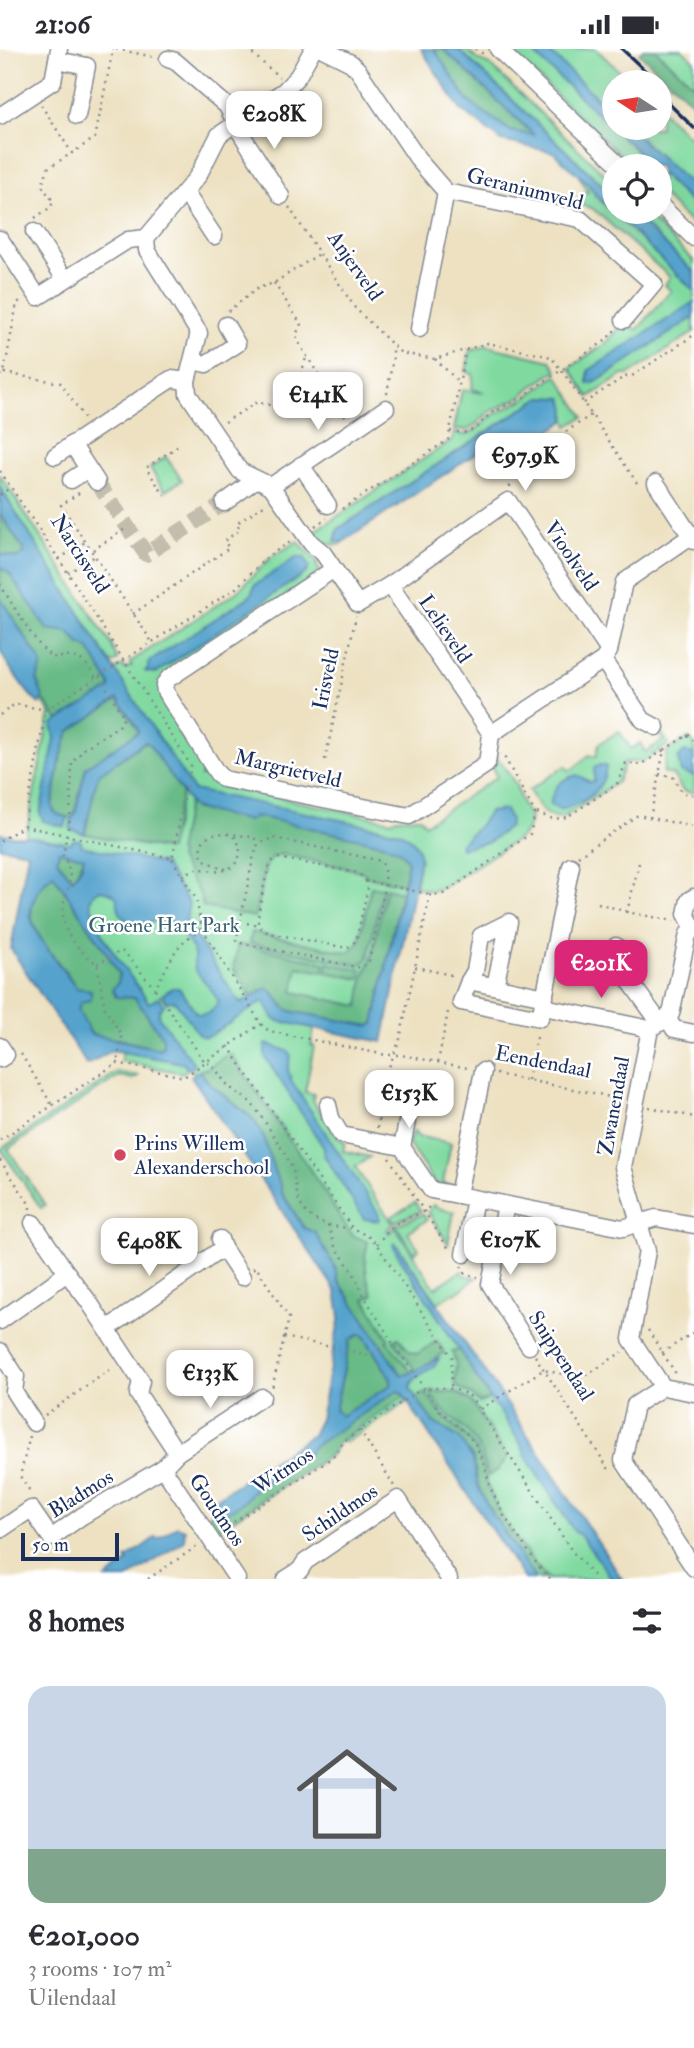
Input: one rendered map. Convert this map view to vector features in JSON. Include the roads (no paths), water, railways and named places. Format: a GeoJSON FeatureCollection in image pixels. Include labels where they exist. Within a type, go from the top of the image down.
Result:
{"type":"FeatureCollection","features":[{"type":"Feature","properties":{"kind":"street"},"geometry":{"type":"LineString","coordinates":[[0,239],[38,297],[128,240],[146,238],[198,176],[219,135],[285,90],[298,76],[313,49]]}},
{"type":"Feature","properties":{"kind":"street","name":"Geraniumveld"},"geometry":{"type":"LineString","coordinates":[[323,49],[340,53],[358,69],[420,162],[446,192],[580,219],[654,284],[624,320]]}},
{"type":"Feature","properties":{"kind":"street"},"geometry":{"type":"LineString","coordinates":[[498,49],[607,154]]}},
{"type":"Feature","properties":{"kind":"street"},"geometry":{"type":"LineString","coordinates":[[0,116],[53,81],[58,55],[87,67],[77,116]]}},
{"type":"Feature","properties":{"kind":"street"},"geometry":{"type":"LineString","coordinates":[[168,59],[176,61],[227,106],[281,196]]}},
{"type":"Feature","properties":{"kind":"street"},"geometry":{"type":"LineString","coordinates":[[185,192],[214,236]]}},
{"type":"Feature","properties":{"kind":"street","name":"Geraniumveld"},"geometry":{"type":"LineString","coordinates":[[419,329],[446,192]]}},
{"type":"Feature","properties":{"kind":"street"},"geometry":{"type":"LineString","coordinates":[[672,217],[694,238]]}},
{"type":"Feature","properties":{"kind":"street"},"geometry":{"type":"LineString","coordinates":[[33,226],[65,279]]}},
{"type":"Feature","properties":{"kind":"street"},"geometry":{"type":"LineString","coordinates":[[146,238],[147,250],[199,333],[187,381],[188,394],[240,471],[268,487],[311,543],[324,553],[334,569]]}},
{"type":"Feature","properties":{"kind":"street"},"geometry":{"type":"LineString","coordinates":[[192,361],[206,364],[237,344],[223,321]]}},
{"type":"Feature","properties":{"kind":"street"},"geometry":{"type":"LineString","coordinates":[[55,456],[171,379],[187,381]]}},
{"type":"Feature","properties":{"kind":"street"},"geometry":{"type":"LineString","coordinates":[[224,503],[268,487],[386,408]]}},
{"type":"Feature","properties":{"kind":"street"},"geometry":{"type":"LineString","coordinates":[[71,479],[93,475],[72,445]]}},
{"type":"Feature","properties":{"kind":"street"},"geometry":{"type":"LineString","coordinates":[[301,465],[331,512]]}},
{"type":"Feature","properties":{"kind":"street"},"geometry":{"type":"LineString","coordinates":[[491,734],[606,656],[624,582],[693,537],[656,483]]}},
{"type":"Feature","properties":{"kind":"street","name":"Vioolveld"},"geometry":{"type":"LineString","coordinates":[[390,585],[508,501],[643,720],[656,727]]}},
{"type":"Feature","properties":{"kind":"street","name":"Lelieveld"},"geometry":{"type":"LineString","coordinates":[[334,569],[358,604],[390,585],[491,734]]}},
{"type":"Feature","properties":{"kind":"street","name":"Margrietveld"},"geometry":{"type":"LineString","coordinates":[[334,569],[168,679],[164,685],[165,691],[217,773],[223,779],[409,817],[486,764],[491,734]]}},
{"type":"Feature","properties":{"kind":"street"},"geometry":{"type":"LineString","coordinates":[[543,1007],[571,866]]}},
{"type":"Feature","properties":{"kind":"street","name":"Zwanendaal"},"geometry":{"type":"LineString","coordinates":[[663,1387],[631,1339],[647,1251],[623,1167],[634,1104],[659,1023],[671,1014],[692,931],[686,914],[689,900],[694,897]]}},
{"type":"Feature","properties":{"kind":"street"},"geometry":{"type":"LineString","coordinates":[[495,986],[509,922],[481,936],[475,971],[461,1002],[543,1007],[659,1023],[694,1033]]}},
{"type":"Feature","properties":{"kind":"street"},"geometry":{"type":"LineString","coordinates":[[616,946],[613,958],[659,1023]]}},
{"type":"Feature","properties":{"kind":"street"},"geometry":{"type":"LineString","coordinates":[[469,981],[495,986],[543,1007]]}},
{"type":"Feature","properties":{"kind":"street"},"geometry":{"type":"LineString","coordinates":[[458,1195],[483,1071]]}},
{"type":"Feature","properties":{"kind":"street"},"geometry":{"type":"LineString","coordinates":[[328,1105],[331,1118],[341,1135],[402,1147],[431,1190],[623,1229],[656,1218],[694,1225]]}},
{"type":"Feature","properties":{"kind":"street"},"geometry":{"type":"LineString","coordinates":[[402,1147],[407,1122]]}},
{"type":"Feature","properties":{"kind":"street"},"geometry":{"type":"LineString","coordinates":[[456,1254],[475,1199]]}},
{"type":"Feature","properties":{"kind":"street","name":"Snippendaal"},"geometry":{"type":"LineString","coordinates":[[506,1205],[490,1284],[529,1346]]}},
{"type":"Feature","properties":{"kind":"street","name":"Goudmos"},"geometry":{"type":"LineString","coordinates":[[33,1223],[141,1381],[138,1394],[177,1453],[163,1468],[237,1579]]}},
{"type":"Feature","properties":{"kind":"street"},"geometry":{"type":"LineString","coordinates":[[107,1329],[221,1244],[242,1277]]}},
{"type":"Feature","properties":{"kind":"street"},"geometry":{"type":"LineString","coordinates":[[0,1321],[67,1273]]}},
{"type":"Feature","properties":{"kind":"street"},"geometry":{"type":"LineString","coordinates":[[0,1351],[16,1376],[14,1392],[34,1423]]}},
{"type":"Feature","properties":{"kind":"street"},"geometry":{"type":"LineString","coordinates":[[694,1393],[663,1387],[635,1405],[623,1459],[694,1568]]}},
{"type":"Feature","properties":{"kind":"street"},"geometry":{"type":"LineString","coordinates":[[177,1453],[262,1397]]}},
{"type":"Feature","properties":{"kind":"street","name":"Bladmos"},"geometry":{"type":"LineString","coordinates":[[0,1530],[31,1509],[51,1538],[82,1516],[163,1468]]}},
{"type":"Feature","properties":{"kind":"street","name":"Schildmos"},"geometry":{"type":"LineString","coordinates":[[297,1576],[305,1562],[398,1499],[449,1579]]}},
{"type":"Feature","properties":{"kind":"water"},"geometry":{"type":"Polygon","coordinates":[[[421,49],[434,49],[468,101],[511,131],[534,135],[443,49],[458,49],[602,185],[602,202],[589,185],[553,152],[502,141],[460,109],[421,49]]]}},
{"type":"Feature","properties":{"kind":"water"},"geometry":{"type":"Polygon","coordinates":[[[529,49],[546,49],[602,103],[602,118],[529,49]]]}},
{"type":"Feature","properties":{"kind":"water"},"geometry":{"type":"Polygon","coordinates":[[[625,140],[642,140],[657,154],[640,154],[625,140]]]}},
{"type":"Feature","properties":{"kind":"water"},"geometry":{"type":"Polygon","coordinates":[[[672,168],[694,188],[694,206],[672,185],[672,168]]]}},
{"type":"Feature","properties":{"kind":"water"},"geometry":{"type":"Polygon","coordinates":[[[625,224],[644,224],[694,272],[694,291],[625,224]]]}},
{"type":"Feature","properties":{"kind":"water"},"geometry":{"type":"Polygon","coordinates":[[[694,302],[694,317],[596,382],[588,384],[588,371],[694,302]]]}},
{"type":"Feature","properties":{"kind":"water"},"geometry":{"type":"Polygon","coordinates":[[[541,397],[563,398],[566,408],[565,421],[534,441],[502,436],[343,542],[335,541],[338,529],[541,397]]]}},
{"type":"Feature","properties":{"kind":"water"},"geometry":{"type":"Polygon","coordinates":[[[0,487],[193,790],[399,832],[414,842],[420,858],[383,1042],[278,1021],[264,1002],[211,1035],[199,1035],[175,1001],[167,1003],[162,995],[172,988],[179,988],[197,1014],[210,1012],[218,1002],[195,969],[193,951],[187,940],[167,921],[130,923],[121,915],[117,898],[101,890],[93,894],[90,901],[100,928],[149,1003],[159,997],[164,1005],[159,1010],[159,1017],[195,1065],[188,1069],[183,1063],[111,1051],[87,1065],[11,949],[28,852],[0,847],[0,833],[67,843],[74,839],[81,841],[82,846],[164,864],[189,903],[186,922],[240,1003],[267,988],[290,1011],[370,1026],[374,1024],[408,863],[404,855],[383,844],[255,816],[249,821],[193,808],[148,743],[144,742],[98,775],[84,834],[70,829],[86,767],[138,732],[118,699],[69,732],[61,757],[52,806],[56,813],[68,817],[65,827],[43,821],[40,813],[55,738],[52,724],[110,689],[110,684],[88,648],[79,644],[69,632],[47,629],[9,573],[0,567],[0,554],[18,558],[24,554],[24,550],[0,514],[0,487]],[[59,851],[57,860],[72,879],[74,878],[84,857],[59,851]],[[53,874],[34,899],[31,917],[43,943],[76,988],[91,990],[91,1000],[81,1002],[78,1010],[91,1034],[160,1049],[163,1046],[163,1038],[135,998],[116,997],[112,989],[118,983],[119,974],[53,874]]]}},
{"type":"Feature","properties":{"kind":"water"},"geometry":{"type":"Polygon","coordinates":[[[297,557],[305,558],[309,567],[307,572],[156,673],[145,671],[149,662],[250,596],[255,585],[297,557]]]}},
{"type":"Feature","properties":{"kind":"water"},"geometry":{"type":"Polygon","coordinates":[[[0,598],[41,662],[37,680],[43,697],[40,704],[17,678],[0,649],[0,598]]]}},
{"type":"Feature","properties":{"kind":"water"},"geometry":{"type":"Polygon","coordinates":[[[684,752],[694,754],[694,776],[681,772],[678,759],[684,752]]]}},
{"type":"Feature","properties":{"kind":"water"},"geometry":{"type":"Polygon","coordinates":[[[606,766],[605,775],[591,795],[560,810],[550,805],[555,789],[561,782],[577,775],[590,782],[594,781],[594,768],[606,766]]]}},
{"type":"Feature","properties":{"kind":"water"},"geometry":{"type":"Polygon","coordinates":[[[505,810],[510,820],[509,827],[489,842],[461,848],[460,844],[489,812],[505,810]]]}},
{"type":"Feature","properties":{"kind":"water"},"geometry":{"type":"Polygon","coordinates":[[[267,1044],[288,1051],[291,1056],[288,1070],[292,1082],[377,1211],[380,1219],[378,1221],[364,1219],[324,1155],[324,1148],[265,1057],[267,1044]]]}},
{"type":"Feature","properties":{"kind":"water"},"geometry":{"type":"Polygon","coordinates":[[[199,1071],[209,1083],[254,1120],[264,1138],[281,1185],[281,1192],[304,1228],[315,1232],[337,1271],[338,1280],[399,1372],[402,1375],[407,1374],[439,1359],[433,1367],[415,1379],[410,1388],[433,1422],[459,1438],[473,1459],[478,1486],[487,1505],[535,1579],[524,1579],[401,1392],[397,1391],[313,1447],[306,1456],[254,1490],[245,1501],[220,1517],[212,1513],[211,1503],[215,1499],[312,1435],[320,1419],[340,1316],[336,1291],[191,1076],[199,1071]],[[360,1334],[350,1340],[335,1410],[341,1416],[391,1385],[391,1379],[364,1336],[360,1334]]]}},
{"type":"Feature","properties":{"kind":"water"},"geometry":{"type":"Polygon","coordinates":[[[395,1243],[500,1393],[622,1579],[612,1579],[581,1536],[574,1531],[395,1250],[395,1243]]]}},
{"type":"Feature","properties":{"kind":"water"},"geometry":{"type":"Polygon","coordinates":[[[177,1526],[185,1529],[184,1541],[127,1579],[106,1579],[128,1562],[126,1559],[156,1537],[158,1539],[177,1526]]]}},
{"type":"Feature","properties":{"kind":"tunnel"},"geometry":{"type":"LineString","coordinates":[[97,482],[146,554],[224,503]]}},
{"type":"Feature","properties":{"kind":"railway"},"geometry":{"type":"LineString","coordinates":[[622,49],[644,70]]}},
{"type":"Feature","properties":{"kind":"railway"},"geometry":{"type":"LineString","coordinates":[[672,107],[694,128]]}},
{"type":"Feature","properties":{"kind":"place","name":"Prins Willem Alexanderschool"},"geometry":{"type":"Point","coordinates":[120,1155]}},
{"type":"Feature","properties":{"kind":"park label","name":"Groene Hart Park"},"geometry":{"type":"Point","coordinates":[164,925]}}]}
